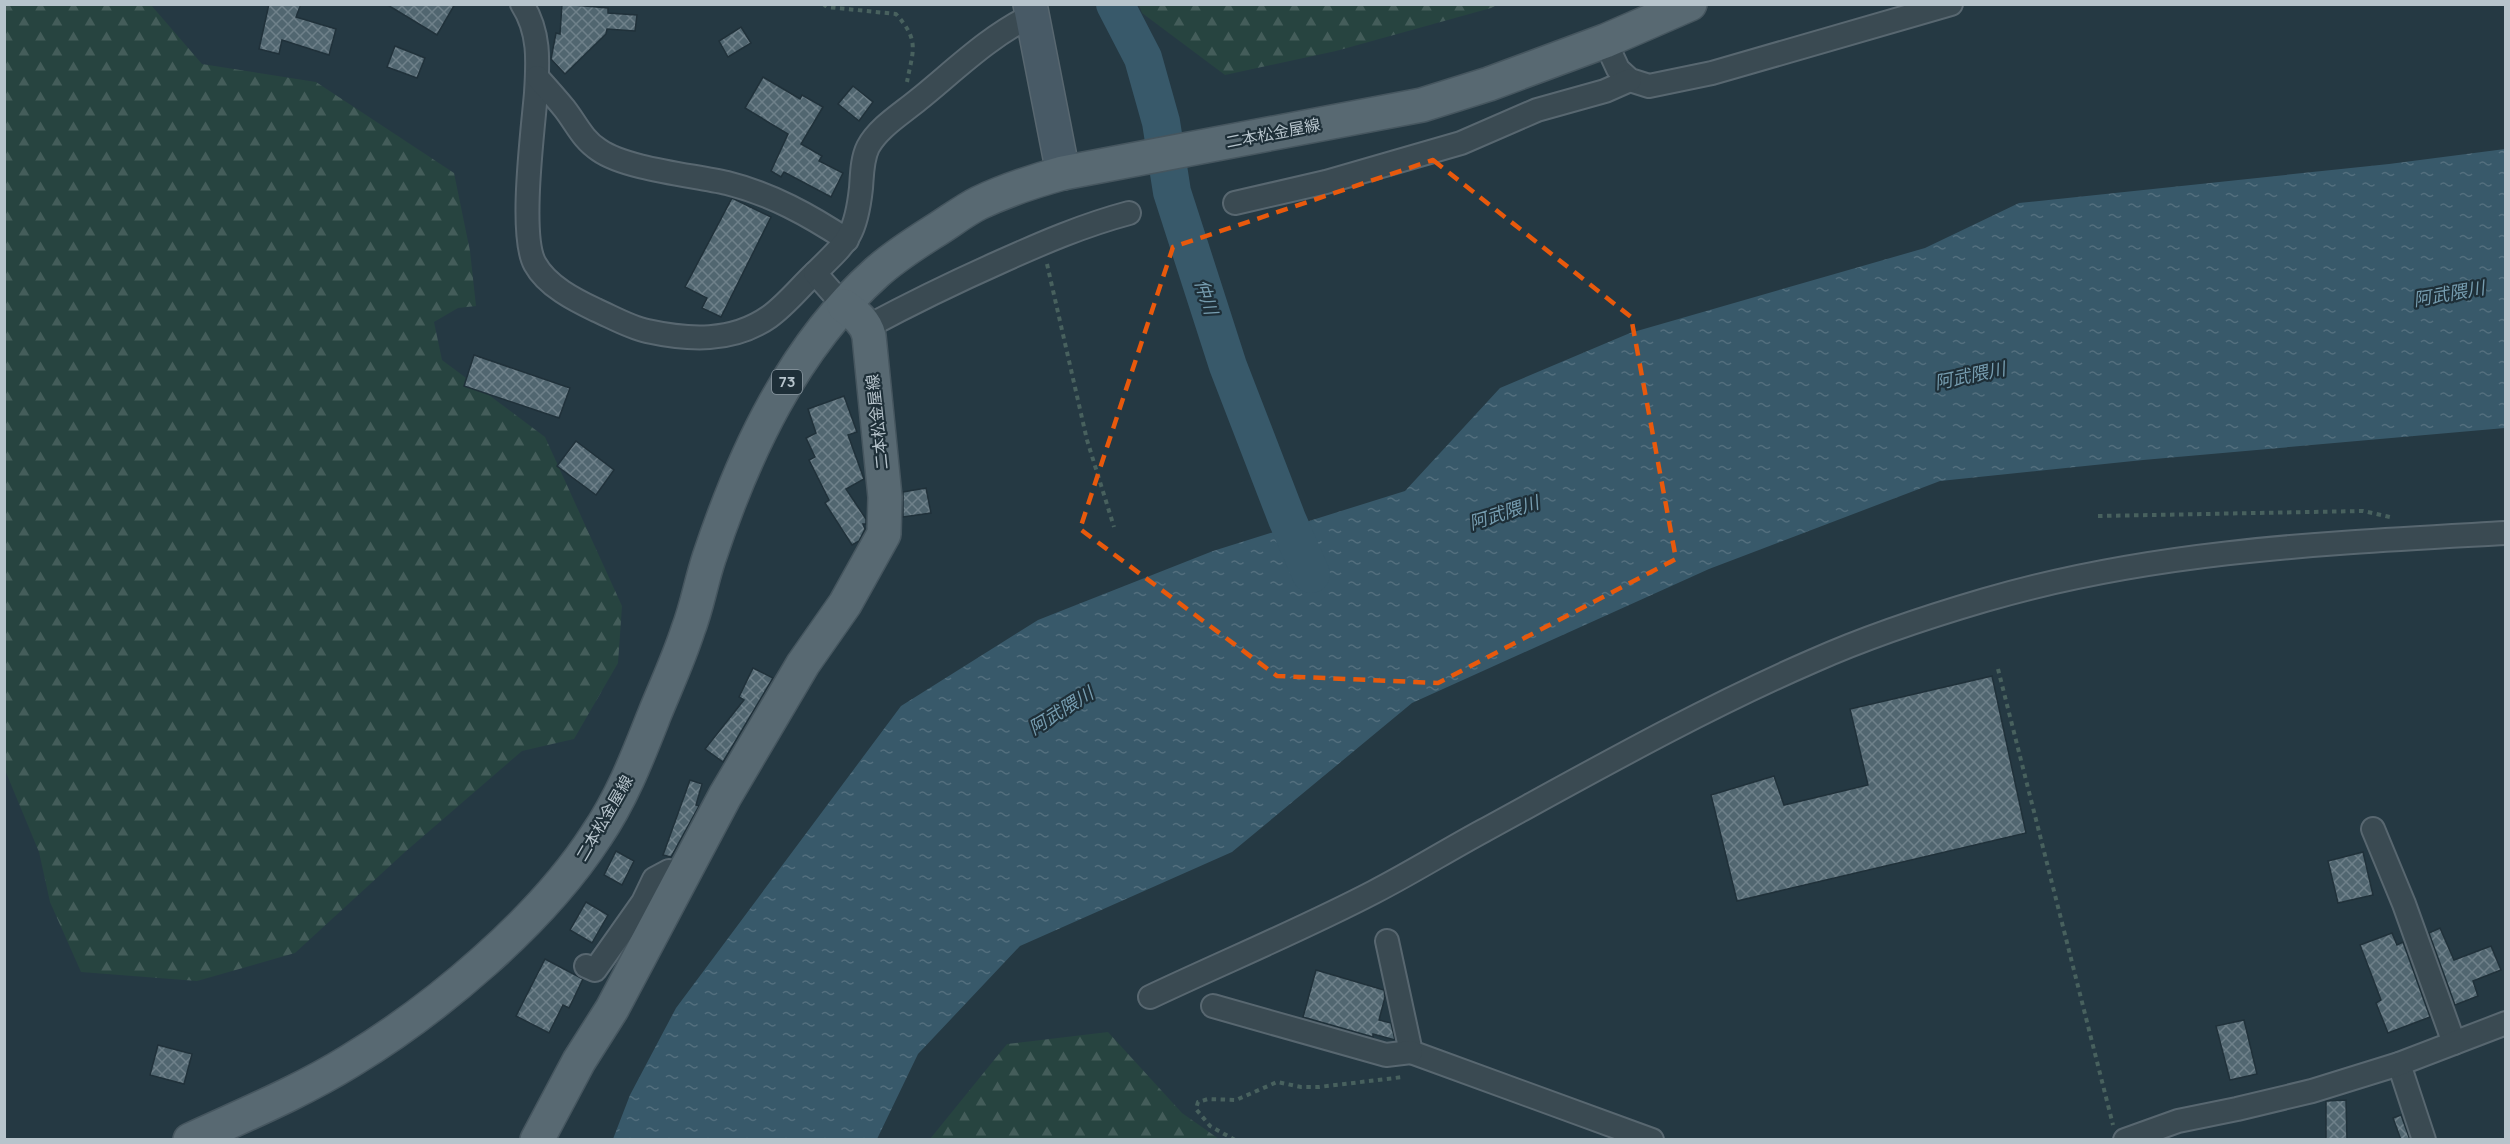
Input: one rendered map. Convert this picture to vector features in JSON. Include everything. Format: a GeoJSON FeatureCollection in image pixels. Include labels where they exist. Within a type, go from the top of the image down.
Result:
{"type":"FeatureCollection","features":[{"type":"Feature","properties":{"kind":"main road","name":"二本松金屋線"},"geometry":{"type":"LineString","coordinates":[[190,1140],[301,1088],[381,1041],[455,986],[571,873],[598,835],[624,789],[689,629],[709,559],[761,428],[798,365],[855,317],[876,272],[911,246],[977,204],[1021,185],[1063,173],[1422,105],[1489,84],[1605,41],[1690,4]]}},
{"type":"Feature","properties":{"kind":"main road","name":"二本松金屋線"},"geometry":{"type":"LineString","coordinates":[[537,1140],[579,1061],[612,1009],[683,874],[755,745],[803,664],[845,604],[884,534],[885,497],[855,317]]}},
{"type":"Feature","properties":{"kind":"street"},"geometry":{"type":"LineString","coordinates":[[522,4],[536,35],[537,76],[527,236],[535,265],[554,285],[584,305],[640,329],[693,339],[726,336],[753,327],[771,316],[846,240],[857,220],[863,165],[868,147],[901,114],[1031,10],[1063,173]]}},
{"type":"Feature","properties":{"kind":"street"},"geometry":{"type":"LineString","coordinates":[[1605,41],[1618,69],[1630,80],[1649,86],[1712,73],[1951,4]]}},
{"type":"Feature","properties":{"kind":"street"},"geometry":{"type":"LineString","coordinates":[[537,76],[565,109],[586,140],[601,152],[622,162],[728,184],[768,195],[814,219],[846,240]]}},
{"type":"Feature","properties":{"kind":"street"},"geometry":{"type":"LineString","coordinates":[[1235,203],[1326,182],[1450,146],[1537,110],[1605,91],[1630,80]]}},
{"type":"Feature","properties":{"kind":"street"},"geometry":{"type":"LineString","coordinates":[[815,273],[855,317],[905,306],[1038,245],[1094,222],[1129,213]]}},
{"type":"Feature","properties":{"kind":"street"},"geometry":{"type":"LineString","coordinates":[[1150,997],[1375,892],[1490,827],[1755,687],[1816,660],[1923,620],[1988,599],[2075,579],[2211,553],[2505,533]]}},
{"type":"Feature","properties":{"kind":"street"},"geometry":{"type":"LineString","coordinates":[[2373,829],[2404,904],[2454,1043]]}},
{"type":"Feature","properties":{"kind":"street"},"geometry":{"type":"LineString","coordinates":[[586,966],[595,970],[643,902],[654,879],[669,871],[683,874]]}},
{"type":"Feature","properties":{"kind":"street"},"geometry":{"type":"LineString","coordinates":[[1387,941],[1411,1052]]}},
{"type":"Feature","properties":{"kind":"street"},"geometry":{"type":"LineString","coordinates":[[1213,1006],[1386,1055],[1411,1052],[1652,1140]]}},
{"type":"Feature","properties":{"kind":"street"},"geometry":{"type":"LineString","coordinates":[[2120,1134],[2181,1130],[2237,1109],[2312,1091],[2399,1064],[2505,1023]]}},
{"type":"Feature","properties":{"kind":"street"},"geometry":{"type":"LineString","coordinates":[[2399,1064],[2424,1140]]}},
{"type":"Feature","properties":{"kind":"path"},"geometry":{"type":"LineString","coordinates":[[823,4],[827,7],[896,14],[909,28],[914,45],[901,114]]}},
{"type":"Feature","properties":{"kind":"path"},"geometry":{"type":"LineString","coordinates":[[1038,245],[1048,266],[1087,440],[1114,527]]}},
{"type":"Feature","properties":{"kind":"path"},"geometry":{"type":"LineString","coordinates":[[2098,516],[2363,511],[2398,519]]}},
{"type":"Feature","properties":{"kind":"path"},"geometry":{"type":"LineString","coordinates":[[1998,669],[2120,1134]]}},
{"type":"Feature","properties":{"kind":"path"},"geometry":{"type":"LineString","coordinates":[[1235,1140],[1210,1126],[1196,1109],[1198,1102],[1208,1099],[1236,1100],[1277,1082],[1319,1088],[1354,1081],[1387,1080],[1422,1073],[1440,1063]]}},
{"type":"Feature","properties":{"kind":"highlighted area"},"geometry":{"type":"Polygon","coordinates":[[[1433,160],[1631,317],[1676,559],[1438,683],[1277,676],[1080,529],[1173,247],[1433,160]]]}},
{"type":"Feature","properties":{"kind":"green space"},"geometry":{"type":"Polygon","coordinates":[[[5,5],[151,5],[202,64],[316,82],[454,173],[470,251],[476,306],[458,308],[434,322],[442,360],[545,437],[622,606],[618,663],[574,739],[522,751],[405,852],[295,953],[197,981],[81,972],[50,902],[39,852],[5,770],[5,5]]]}},
{"type":"Feature","properties":{"kind":"green space"},"geometry":{"type":"Polygon","coordinates":[[[1139,5],[1497,5],[1336,51],[1225,75],[1142,13],[1139,5]]]}},
{"type":"Feature","properties":{"kind":"green space"},"geometry":{"type":"Polygon","coordinates":[[[1108,1032],[1182,1113],[1219,1139],[930,1139],[1007,1044],[1108,1032]]]}},
{"type":"Feature","properties":{"kind":"water","name":"阿武隈川"},"geometry":{"type":"Polygon","coordinates":[[[2505,149],[2505,428],[2143,460],[1940,481],[1709,569],[1412,703],[1232,852],[1020,946],[918,1054],[877,1139],[613,1139],[630,1095],[676,1008],[901,706],[1038,620],[1213,551],[1405,491],[1500,388],[1630,333],[1925,248],[2019,203],[2389,164],[2505,149]]]}},
{"type":"Feature","properties":{"kind":"building"},"geometry":{"type":"Polygon","coordinates":[[[269,4],[301,4],[296,17],[336,29],[329,55],[282,40],[279,54],[259,49],[269,4]]]}},
{"type":"Feature","properties":{"kind":"building"},"geometry":{"type":"Polygon","coordinates":[[[386,4],[455,4],[437,35],[386,4]]]}},
{"type":"Feature","properties":{"kind":"building"},"geometry":{"type":"Polygon","coordinates":[[[562,4],[608,8],[608,13],[637,15],[635,31],[607,29],[606,34],[565,74],[551,59],[556,33],[560,34],[562,4]]]}},
{"type":"Feature","properties":{"kind":"building"},"geometry":{"type":"Polygon","coordinates":[[[741,27],[751,43],[728,57],[719,41],[741,27]]]}},
{"type":"Feature","properties":{"kind":"building"},"geometry":{"type":"Polygon","coordinates":[[[395,46],[425,58],[417,78],[387,67],[395,46]]]}},
{"type":"Feature","properties":{"kind":"building"},"geometry":{"type":"Polygon","coordinates":[[[763,77],[800,99],[802,95],[823,107],[801,144],[822,156],[819,161],[843,173],[831,197],[784,172],[781,177],[771,171],[788,134],[745,108],[763,77]]]}},
{"type":"Feature","properties":{"kind":"building"},"geometry":{"type":"Polygon","coordinates":[[[853,86],[873,102],[859,121],[838,104],[853,86]]]}},
{"type":"Feature","properties":{"kind":"building"},"geometry":{"type":"Polygon","coordinates":[[[732,198],[771,217],[721,317],[702,308],[707,298],[685,287],[732,198]]]}},
{"type":"Feature","properties":{"kind":"building"},"geometry":{"type":"Polygon","coordinates":[[[474,355],[570,388],[559,418],[464,386],[474,355]]]}},
{"type":"Feature","properties":{"kind":"building"},"geometry":{"type":"Polygon","coordinates":[[[844,396],[857,432],[848,435],[864,479],[846,489],[866,519],[866,524],[863,524],[865,529],[859,541],[852,545],[825,503],[829,500],[809,460],[815,457],[806,438],[816,433],[808,409],[844,396]]]}},
{"type":"Feature","properties":{"kind":"building"},"geometry":{"type":"Polygon","coordinates":[[[576,441],[614,470],[596,495],[557,466],[576,441]]]}},
{"type":"Feature","properties":{"kind":"building"},"geometry":{"type":"Polygon","coordinates":[[[926,488],[931,513],[903,517],[903,492],[926,488]]]}},
{"type":"Feature","properties":{"kind":"building"},"geometry":{"type":"Polygon","coordinates":[[[753,668],[773,678],[723,762],[705,749],[744,700],[739,697],[753,668]]]}},
{"type":"Feature","properties":{"kind":"building"},"geometry":{"type":"Polygon","coordinates":[[[1992,676],[2026,833],[1737,901],[1711,795],[1774,776],[1784,805],[1868,785],[1850,709],[1992,676]]]}},
{"type":"Feature","properties":{"kind":"building"},"geometry":{"type":"Polygon","coordinates":[[[690,780],[702,784],[696,805],[699,806],[671,857],[663,855],[690,780]]]}},
{"type":"Feature","properties":{"kind":"building"},"geometry":{"type":"Polygon","coordinates":[[[616,851],[634,861],[622,885],[604,875],[616,851]]]}},
{"type":"Feature","properties":{"kind":"building"},"geometry":{"type":"Polygon","coordinates":[[[2363,852],[2373,895],[2338,903],[2328,861],[2363,852]]]}},
{"type":"Feature","properties":{"kind":"building"},"geometry":{"type":"Polygon","coordinates":[[[586,902],[608,915],[592,943],[570,930],[586,902]]]}},
{"type":"Feature","properties":{"kind":"building"},"geometry":{"type":"Polygon","coordinates":[[[2440,928],[2454,960],[2491,946],[2501,970],[2473,981],[2478,996],[2455,1005],[2429,933],[2440,928]]]}},
{"type":"Feature","properties":{"kind":"building"},"geometry":{"type":"Polygon","coordinates":[[[2392,933],[2397,945],[2403,942],[2430,1017],[2388,1033],[2376,1003],[2381,1000],[2360,945],[2392,933]]]}},
{"type":"Feature","properties":{"kind":"building"},"geometry":{"type":"Polygon","coordinates":[[[545,959],[583,979],[569,1008],[563,1005],[549,1033],[516,1016],[545,959]]]}},
{"type":"Feature","properties":{"kind":"building"},"geometry":{"type":"Polygon","coordinates":[[[1316,970],[1384,990],[1385,997],[1379,1020],[1391,1023],[1395,1040],[1373,1034],[1373,1037],[1303,1017],[1316,970]]]}},
{"type":"Feature","properties":{"kind":"building"},"geometry":{"type":"Polygon","coordinates":[[[2244,1020],[2257,1074],[2230,1080],[2216,1026],[2244,1020]]]}},
{"type":"Feature","properties":{"kind":"building"},"geometry":{"type":"Polygon","coordinates":[[[158,1045],[192,1054],[184,1084],[150,1075],[158,1045]]]}},
{"type":"Feature","properties":{"kind":"building"},"geometry":{"type":"Polygon","coordinates":[[[2346,1100],[2347,1140],[2326,1140],[2326,1101],[2346,1100]]]}},
{"type":"Feature","properties":{"kind":"building"},"geometry":{"type":"Polygon","coordinates":[[[2401,1115],[2410,1140],[2401,1140],[2393,1118],[2401,1115]]]}},
{"type":"Feature","properties":{"kind":"waterway","name":"仲川"},"geometry":{"type":"LineString","coordinates":[[1115,4],[1143,58],[1161,122],[1172,192],[1228,366],[1287,519],[1311,574]]}}]}
